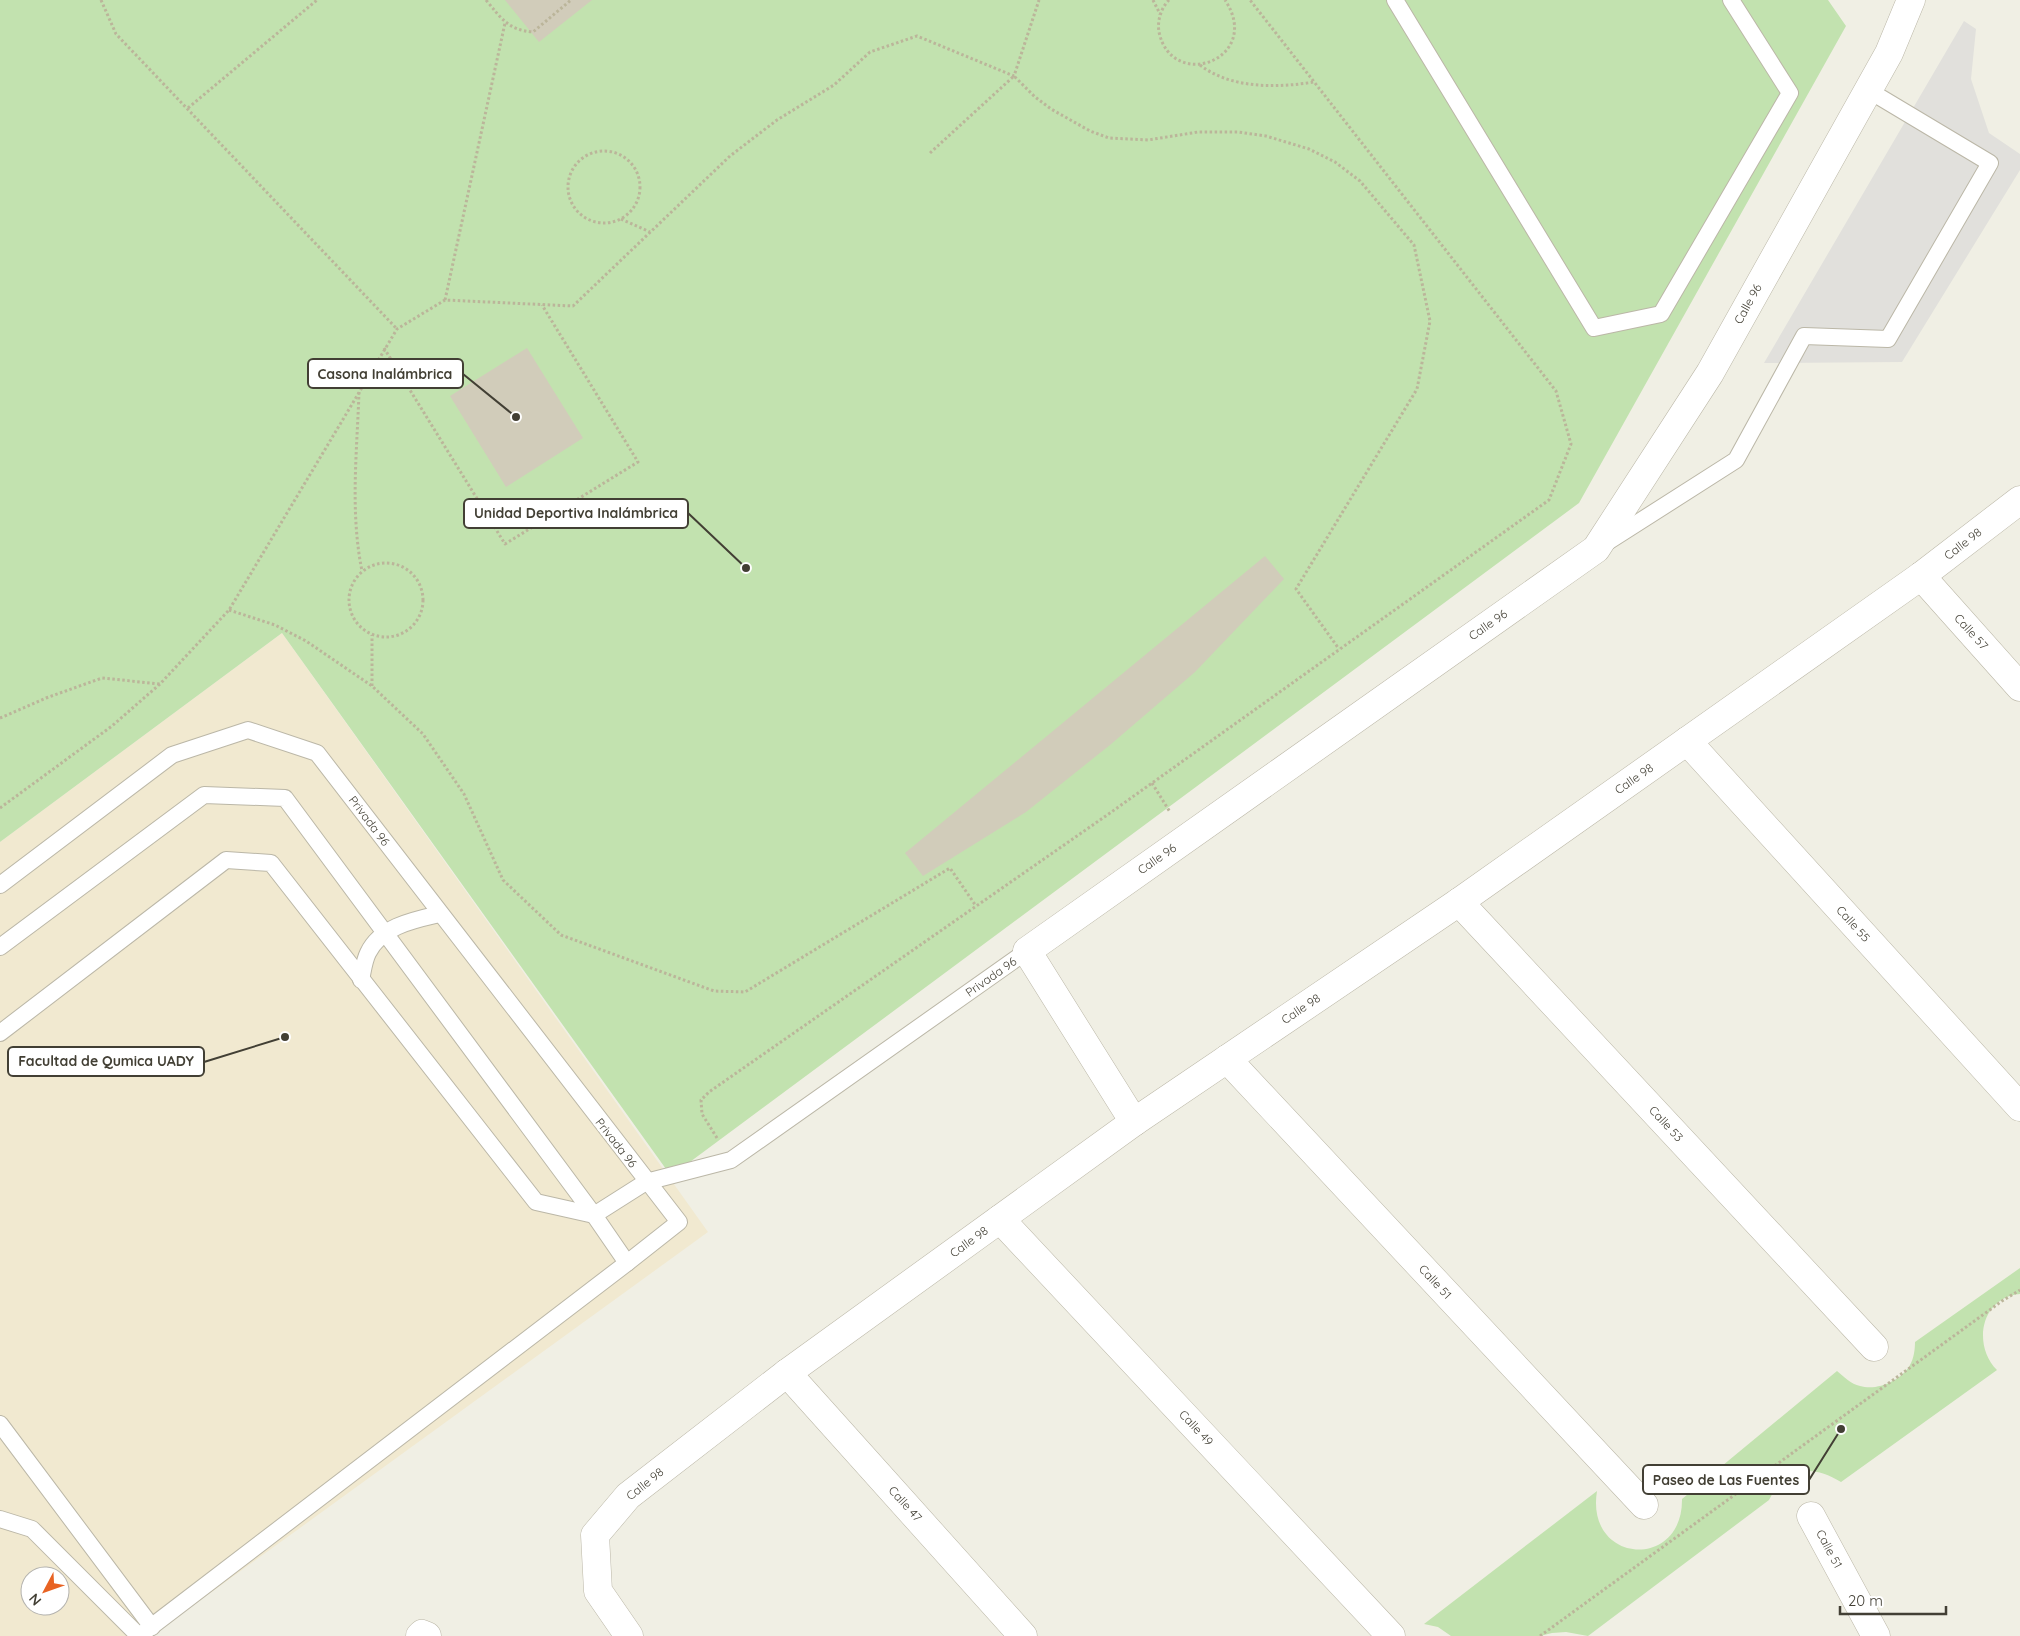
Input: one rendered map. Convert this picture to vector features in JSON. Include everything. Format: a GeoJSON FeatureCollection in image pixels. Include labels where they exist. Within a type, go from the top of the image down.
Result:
{"type":"FeatureCollection","features":[{"type":"Feature","properties":{"kind":"street","name":"Calle 96"},"geometry":{"type":"LineString","coordinates":[[1027,951],[1596,549],[1710,373],[1889,53],[1911,0]]}},
{"type":"Feature","properties":{"kind":"street","name":"Calle 98"},"geometry":{"type":"LineString","coordinates":[[629,1636],[598,1591],[595,1535],[628,1496],[787,1373],[1134,1122],[1459,902],[1921,576],[2020,500]]}},
{"type":"Feature","properties":{"kind":"street","name":"Calle 57"},"geometry":{"type":"LineString","coordinates":[[1921,576],[2020,687]]}},
{"type":"Feature","properties":{"kind":"street","name":"Calle 55"},"geometry":{"type":"LineString","coordinates":[[1687,741],[2020,1107]]}},
{"type":"Feature","properties":{"kind":"street","name":"Calle 53"},"geometry":{"type":"LineString","coordinates":[[1459,902],[1874,1347]]}},
{"type":"Feature","properties":{"kind":"street"},"geometry":{"type":"LineString","coordinates":[[1027,951],[1134,1122]]}},
{"type":"Feature","properties":{"kind":"street","name":"Calle 51"},"geometry":{"type":"LineString","coordinates":[[1227,1059],[1644,1504]]}},
{"type":"Feature","properties":{"kind":"street","name":"Calle 49"},"geometry":{"type":"LineString","coordinates":[[1000,1219],[1392,1636]]}},
{"type":"Feature","properties":{"kind":"street","name":"Calle 47"},"geometry":{"type":"LineString","coordinates":[[787,1373],[1023,1636]]}},
{"type":"Feature","properties":{"kind":"street","name":"Calle 51"},"geometry":{"type":"LineString","coordinates":[[1811,1516],[1876,1636]]}},
{"type":"Feature","properties":{"kind":"street"},"geometry":{"type":"LineString","coordinates":[[420,1636],[422,1634],[427,1636]]}},
{"type":"Feature","properties":{"kind":"lane"},"geometry":{"type":"LineString","coordinates":[[1395,0],[1594,328],[1661,314],[1790,93],[1732,0]]}},
{"type":"Feature","properties":{"kind":"lane"},"geometry":{"type":"LineString","coordinates":[[1596,549],[1736,460],[1804,336],[1888,339],[1990,163],[1868,90]]}},
{"type":"Feature","properties":{"kind":"lane","name":"Privada 96"},"geometry":{"type":"LineString","coordinates":[[0,885],[172,755],[248,730],[317,753],[678,1222],[627,1263]]}},
{"type":"Feature","properties":{"kind":"lane"},"geometry":{"type":"LineString","coordinates":[[0,946],[204,795],[285,798],[594,1215],[627,1263],[143,1633]]}},
{"type":"Feature","properties":{"kind":"lane"},"geometry":{"type":"LineString","coordinates":[[0,1033],[226,860],[271,863],[536,1202],[594,1215],[646,1182]]}},
{"type":"Feature","properties":{"kind":"lane"},"geometry":{"type":"LineString","coordinates":[[361,980],[368,953],[384,933],[408,922],[440,914]]}},
{"type":"Feature","properties":{"kind":"lane","name":"Privada 96"},"geometry":{"type":"LineString","coordinates":[[646,1182],[731,1160],[1027,951]]}},
{"type":"Feature","properties":{"kind":"lane"},"geometry":{"type":"LineString","coordinates":[[0,1424],[143,1633]]}},
{"type":"Feature","properties":{"kind":"lane"},"geometry":{"type":"LineString","coordinates":[[0,1519],[32,1529],[143,1633]]}},
{"type":"Feature","properties":{"kind":"path"},"geometry":{"type":"LineString","coordinates":[[101,0],[116,34],[396,329]]}},
{"type":"Feature","properties":{"kind":"path"},"geometry":{"type":"LineString","coordinates":[[188,108],[317,0]]}},
{"type":"Feature","properties":{"kind":"path"},"geometry":{"type":"LineString","coordinates":[[486,0],[505,23],[519,31],[533,32],[571,0]]}},
{"type":"Feature","properties":{"kind":"path"},"geometry":{"type":"LineString","coordinates":[[930,153],[1014,76],[1039,0]]}},
{"type":"Feature","properties":{"kind":"path"},"geometry":{"type":"LineString","coordinates":[[1153,0],[1160,14]]}},
{"type":"Feature","properties":{"kind":"path"},"geometry":{"type":"LineString","coordinates":[[1169,0],[1160,14],[1158,27],[1160,40],[1167,51],[1182,61],[1199,65],[1211,63],[1222,57],[1230,47],[1234,36],[1235,24],[1232,11],[1225,0]]}},
{"type":"Feature","properties":{"kind":"path"},"geometry":{"type":"LineString","coordinates":[[731,1160],[702,1114],[701,1100],[709,1092],[976,906],[1549,500],[1571,444],[1556,391],[1250,0]]}},
{"type":"Feature","properties":{"kind":"path"},"geometry":{"type":"LineString","coordinates":[[446,300],[505,23]]}},
{"type":"Feature","properties":{"kind":"path"},"geometry":{"type":"LineString","coordinates":[[0,808],[112,726],[160,684],[229,610],[396,329],[446,300],[572,306],[730,156],[777,120],[834,85],[870,52],[917,36],[1014,76],[1035,97],[1051,109],[1090,131],[1109,138],[1148,140],[1198,132],[1238,132],[1266,136],[1309,148],[1334,162],[1360,181],[1414,245],[1430,321],[1416,389],[1296,589],[1339,649]]}},
{"type":"Feature","properties":{"kind":"path"},"geometry":{"type":"LineString","coordinates":[[1199,65],[1211,74],[1249,83],[1289,86],[1314,82]]}},
{"type":"Feature","properties":{"kind":"path"},"geometry":{"type":"LineString","coordinates":[[621,219],[631,212],[638,202],[640,179],[635,168],[627,158],[616,152],[604,150],[592,152],[581,158],[573,166],[568,178],[567,190],[570,202],[577,212],[586,219],[598,223],[610,223],[621,219],[650,232]]}},
{"type":"Feature","properties":{"kind":"path"},"geometry":{"type":"LineString","coordinates":[[384,348],[505,544],[638,462],[542,305]]}},
{"type":"Feature","properties":{"kind":"path"},"geometry":{"type":"LineString","coordinates":[[360,390],[355,513],[357,545],[362,571]]}},
{"type":"Feature","properties":{"kind":"path"},"geometry":{"type":"LineString","coordinates":[[391,562],[403,566],[413,574],[420,584],[423,596],[422,609],[417,620],[408,630],[398,635],[385,637],[372,635],[362,629],[354,620],[349,608],[348,596],[351,584],[362,571],[379,563],[391,562]]}},
{"type":"Feature","properties":{"kind":"path"},"geometry":{"type":"LineString","coordinates":[[229,610],[275,625],[306,641],[372,686],[423,734],[459,786],[503,880],[561,935],[714,991],[745,992],[950,868],[976,906]]}},
{"type":"Feature","properties":{"kind":"path"},"geometry":{"type":"LineString","coordinates":[[372,635],[372,686]]}},
{"type":"Feature","properties":{"kind":"path"},"geometry":{"type":"LineString","coordinates":[[0,718],[46,698],[102,678],[160,684]]}},
{"type":"Feature","properties":{"kind":"path"},"geometry":{"type":"LineString","coordinates":[[1540,1636],[2002,1301],[2020,1290]]}},
{"type":"Feature","properties":{"kind":"shaded area"},"geometry":{"type":"Polygon","coordinates":[[[1964,21],[1976,29],[1971,79],[1989,133],[2020,154],[2020,170],[1902,362],[1764,363],[1964,21]]]}},
{"type":"Feature","properties":{"kind":"shaded area"},"geometry":{"type":"Polygon","coordinates":[[[282,633],[708,1232],[151,1636],[0,1636],[0,842],[282,633]]]}},
{"type":"Feature","properties":{"kind":"green space"},"geometry":{"type":"Polygon","coordinates":[[[0,0],[1828,0],[1846,26],[1579,503],[671,1176],[282,633],[0,842],[0,0]]]}},
{"type":"Feature","properties":{"kind":"green space"},"geometry":{"type":"Polygon","coordinates":[[[2020,1268],[2020,1294],[2007,1297],[1996,1304],[1984,1324],[1985,1348],[1989,1360],[1997,1370],[1841,1482],[1819,1472],[1809,1471],[1791,1475],[1783,1481],[1769,1500],[1588,1636],[1566,1632],[1540,1636],[1451,1636],[1438,1627],[1424,1624],[1597,1491],[1597,1515],[1605,1533],[1619,1545],[1635,1549],[1652,1547],[1667,1538],[1678,1522],[1682,1499],[1837,1371],[1854,1384],[1860,1386],[1881,1386],[1895,1380],[1910,1365],[1914,1354],[1915,1342],[2020,1268]]]}},
{"type":"Feature","properties":{"kind":"building"},"geometry":{"type":"Polygon","coordinates":[[[505,0],[592,0],[539,42],[505,0]]]}},
{"type":"Feature","properties":{"kind":"building"},"geometry":{"type":"Polygon","coordinates":[[[527,348],[583,438],[506,487],[450,396],[527,348]]]}},
{"type":"Feature","properties":{"kind":"building"},"geometry":{"type":"Polygon","coordinates":[[[1265,556],[1284,579],[1195,672],[1110,745],[1026,812],[923,876],[905,853],[1265,556]]]}},
{"type":"Feature","properties":{"kind":"place","name":"Casona Inalámbrica"},"geometry":{"type":"Point","coordinates":[516,417]}},
{"type":"Feature","properties":{"kind":"place","name":"Unidad Deportiva Inalámbrica"},"geometry":{"type":"Point","coordinates":[746,568]}},
{"type":"Feature","properties":{"kind":"place","name":"Facultad de Qumica UADY"},"geometry":{"type":"Point","coordinates":[285,1037]}},
{"type":"Feature","properties":{"kind":"place","name":"Paseo de Las Fuentes"},"geometry":{"type":"Point","coordinates":[1841,1429]}}]}
